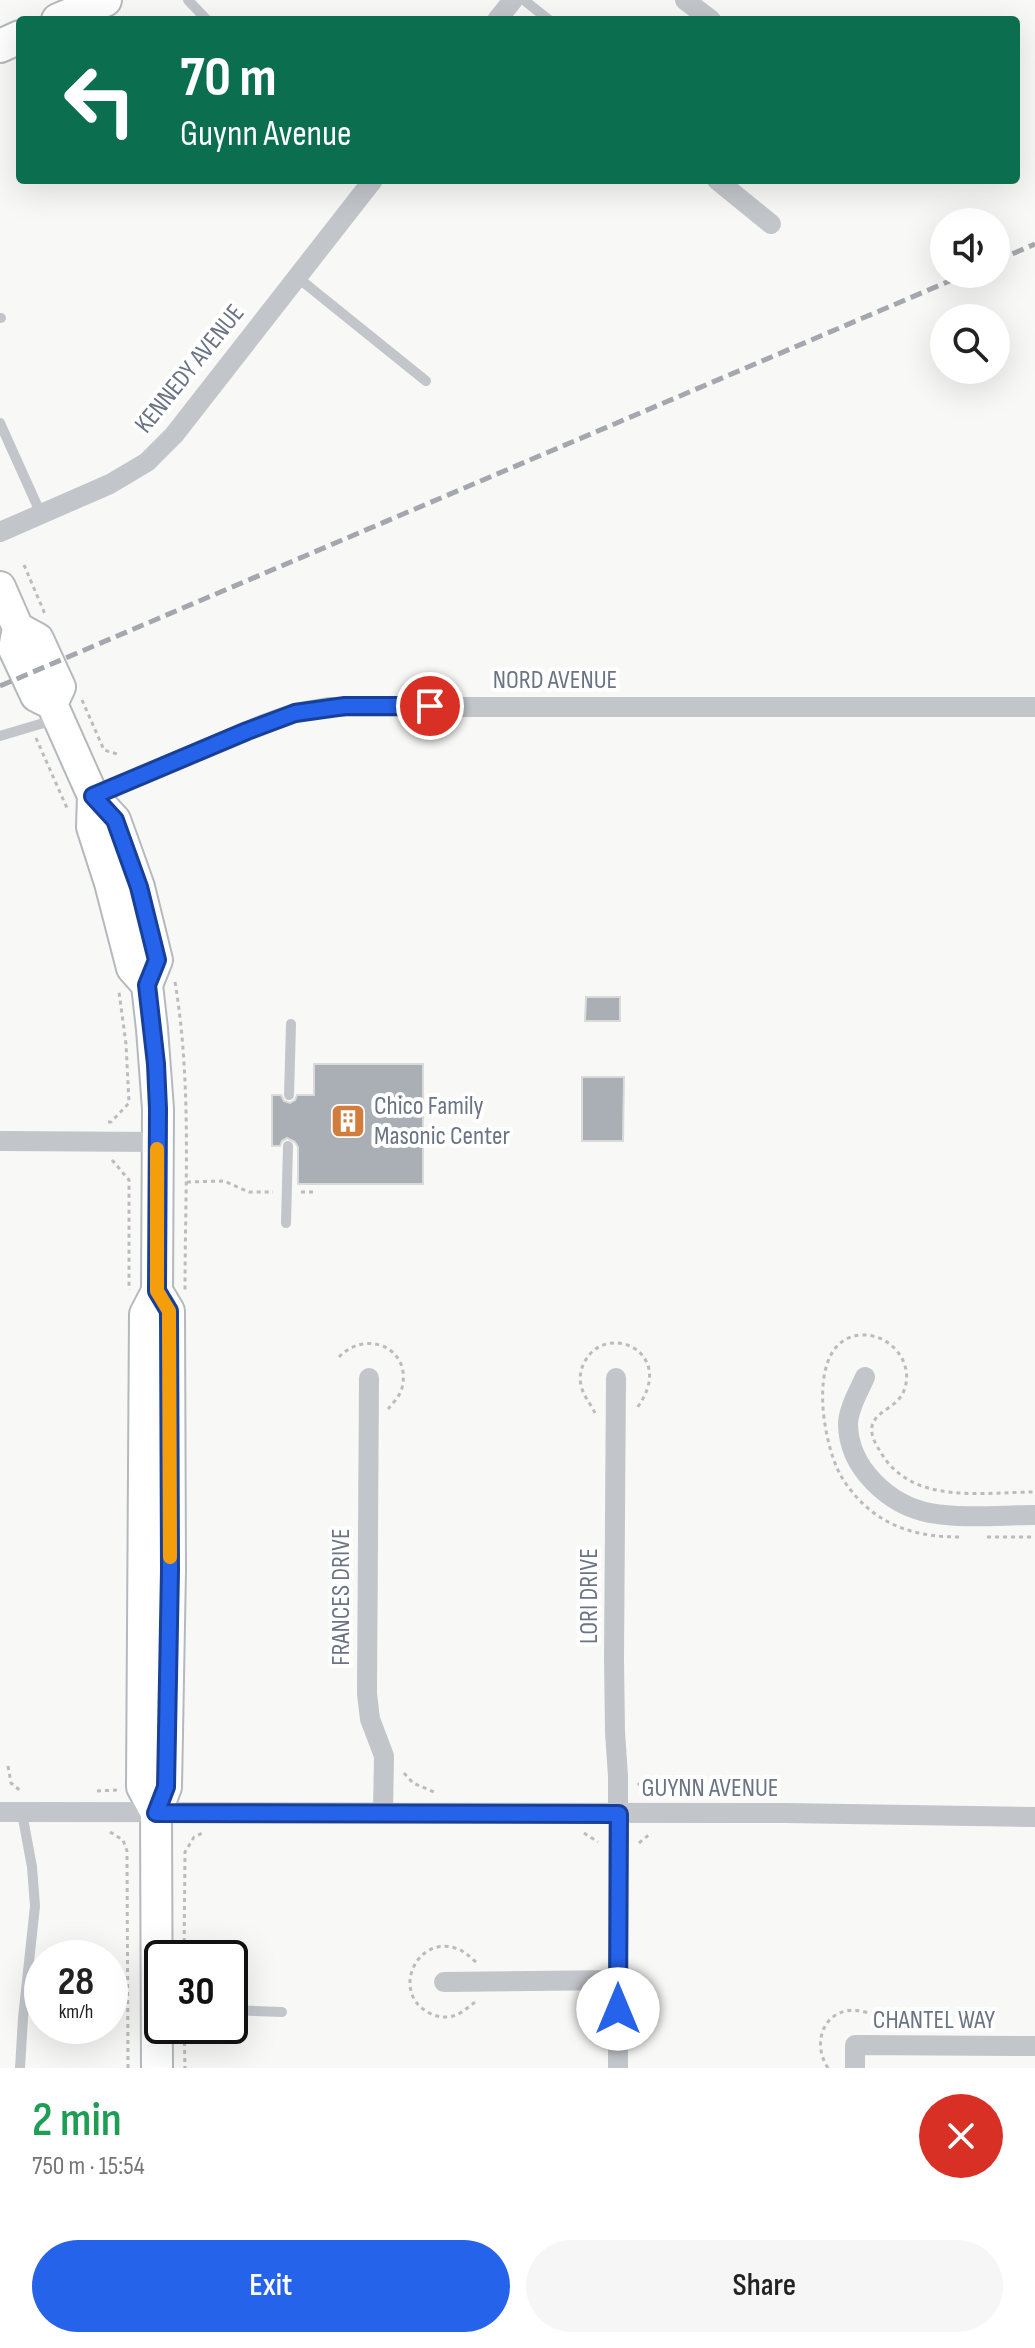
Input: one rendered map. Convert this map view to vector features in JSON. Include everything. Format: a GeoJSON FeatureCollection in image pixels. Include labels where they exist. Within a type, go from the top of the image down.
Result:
{"type":"FeatureCollection","features":[{"type":"Feature","properties":{"kind":"main road"},"geometry":{"type":"LineString","coordinates":[[67,16],[105,0]]}},
{"type":"Feature","properties":{"kind":"main road"},"geometry":{"type":"LineString","coordinates":[[0,587],[18,628],[38,639],[60,687],[47,716],[93,796],[92,827],[132,968],[146,979],[156,1064],[157,1296],[145,1314],[142,1787],[156,1813],[158,1940]]}},
{"type":"Feature","properties":{"kind":"main road"},"geometry":{"type":"LineString","coordinates":[[157,2068],[158,2044]]}},
{"type":"Feature","properties":{"kind":"street"},"geometry":{"type":"LineString","coordinates":[[500,16],[513,0]]}},
{"type":"Feature","properties":{"kind":"street"},"geometry":{"type":"LineString","coordinates":[[685,0],[706,16]]}},
{"type":"Feature","properties":{"kind":"street","name":"KENNEDY AVENUE"},"geometry":{"type":"LineString","coordinates":[[0,532],[110,484],[147,462],[174,435],[370,184]]}},
{"type":"Feature","properties":{"kind":"street"},"geometry":{"type":"LineString","coordinates":[[722,184],[771,224]]}},
{"type":"Feature","properties":{"kind":"street","name":"NORD AVENUE"},"geometry":{"type":"LineString","coordinates":[[93,796],[264,724],[295,713],[328,707],[1035,707]]}},
{"type":"Feature","properties":{"kind":"street"},"geometry":{"type":"LineString","coordinates":[[0,1141],[157,1142]]}},
{"type":"Feature","properties":{"kind":"street"},"geometry":{"type":"LineString","coordinates":[[865,1377],[850,1412],[850,1438],[863,1468],[888,1495],[931,1513],[1035,1515]]}},
{"type":"Feature","properties":{"kind":"street","name":"FRANCES DRIVE"},"geometry":{"type":"LineString","coordinates":[[369,1378],[367,1707],[384,1756],[383,1813]]}},
{"type":"Feature","properties":{"kind":"street","name":"LORI DRIVE"},"geometry":{"type":"LineString","coordinates":[[616,1378],[614,1672],[619,1814],[618,2068]]}},
{"type":"Feature","properties":{"kind":"street","name":"GUYNN AVENUE"},"geometry":{"type":"LineString","coordinates":[[0,1812],[26,1803],[156,1813],[1035,1817]]}},
{"type":"Feature","properties":{"kind":"street"},"geometry":{"type":"LineString","coordinates":[[444,1982],[618,1980]]}},
{"type":"Feature","properties":{"kind":"street","name":"CHANTEL WAY"},"geometry":{"type":"LineString","coordinates":[[855,2068],[855,2045],[1035,2046]]}},
{"type":"Feature","properties":{"kind":"lane"},"geometry":{"type":"LineString","coordinates":[[188,0],[203,16]]}},
{"type":"Feature","properties":{"kind":"lane"},"geometry":{"type":"LineString","coordinates":[[524,0],[544,16]]}},
{"type":"Feature","properties":{"kind":"lane"},"geometry":{"type":"LineString","coordinates":[[297,277],[426,381]]}},
{"type":"Feature","properties":{"kind":"lane"},"geometry":{"type":"LineString","coordinates":[[0,423],[41,514]]}},
{"type":"Feature","properties":{"kind":"lane"},"geometry":{"type":"LineString","coordinates":[[0,736],[47,716]]}},
{"type":"Feature","properties":{"kind":"lane"},"geometry":{"type":"LineString","coordinates":[[289,1095],[291,1024]]}},
{"type":"Feature","properties":{"kind":"lane"},"geometry":{"type":"LineString","coordinates":[[286,1223],[288,1146]]}},
{"type":"Feature","properties":{"kind":"lane"},"geometry":{"type":"LineString","coordinates":[[20,2068],[35,1906],[26,1803]]}},
{"type":"Feature","properties":{"kind":"lane"},"geometry":{"type":"LineString","coordinates":[[248,2011],[282,2012]]}},
{"type":"Feature","properties":{"kind":"path"},"geometry":{"type":"LineString","coordinates":[[47,716],[71,818]]}},
{"type":"Feature","properties":{"kind":"path"},"geometry":{"type":"LineString","coordinates":[[95,1122],[111,1122],[129,1103],[126,1044],[146,979]]}},
{"type":"Feature","properties":{"kind":"path"},"geometry":{"type":"LineString","coordinates":[[146,979],[185,1072],[185,1182],[157,1296]]}},
{"type":"Feature","properties":{"kind":"path"},"geometry":{"type":"LineString","coordinates":[[103,1160],[112,1160],[129,1180],[157,1296]]}},
{"type":"Feature","properties":{"kind":"path"},"geometry":{"type":"LineString","coordinates":[[185,1182],[224,1181],[249,1192],[313,1192]]}},
{"type":"Feature","properties":{"kind":"path"},"geometry":{"type":"LineString","coordinates":[[958,1537],[920,1534],[893,1524],[865,1505],[841,1477],[831,1455],[826,1432],[824,1377],[827,1361],[844,1341],[858,1336],[872,1336],[887,1341],[900,1353],[906,1370],[905,1386],[894,1405],[875,1420],[872,1434],[885,1461],[905,1479],[940,1492],[1035,1492]]}},
{"type":"Feature","properties":{"kind":"path"},"geometry":{"type":"LineString","coordinates":[[339,1357],[350,1347],[367,1342],[381,1344],[392,1352],[400,1364],[403,1379],[400,1394],[387,1412]]}},
{"type":"Feature","properties":{"kind":"path"},"geometry":{"type":"LineString","coordinates":[[597,1422],[582,1390],[580,1373],[592,1351],[609,1343],[632,1347],[649,1367],[648,1391],[634,1413]]}},
{"type":"Feature","properties":{"kind":"path"},"geometry":{"type":"LineString","coordinates":[[973,1537],[1035,1537]]}},
{"type":"Feature","properties":{"kind":"path"},"geometry":{"type":"LineString","coordinates":[[8,1766],[11,1783],[26,1803]]}},
{"type":"Feature","properties":{"kind":"path"},"geometry":{"type":"LineString","coordinates":[[402,1769],[413,1783],[435,1792]]}},
{"type":"Feature","properties":{"kind":"path"},"geometry":{"type":"LineString","coordinates":[[637,1780],[643,1789],[653,1794]]}},
{"type":"Feature","properties":{"kind":"path"},"geometry":{"type":"LineString","coordinates":[[92,1791],[116,1790],[122,1786]]}},
{"type":"Feature","properties":{"kind":"path"},"geometry":{"type":"LineString","coordinates":[[101,1831],[110,1831],[119,1837],[127,1851],[128,2068]]}},
{"type":"Feature","properties":{"kind":"path"},"geometry":{"type":"LineString","coordinates":[[184,1940],[185,1852],[194,1837],[214,1831]]}},
{"type":"Feature","properties":{"kind":"path"},"geometry":{"type":"LineString","coordinates":[[577,1832],[591,1836],[601,1850]]}},
{"type":"Feature","properties":{"kind":"path"},"geometry":{"type":"LineString","coordinates":[[636,1849],[645,1836],[655,1832]]}},
{"type":"Feature","properties":{"kind":"path"},"geometry":{"type":"LineString","coordinates":[[479,1963],[457,1948],[433,1948],[421,1956],[412,1968],[410,1991],[422,2009],[440,2017],[457,2015],[485,1999]]}},
{"type":"Feature","properties":{"kind":"path"},"geometry":{"type":"LineString","coordinates":[[184,2044],[185,2068]]}},
{"type":"Feature","properties":{"kind":"building"},"geometry":{"type":"Polygon","coordinates":[[[586,997],[620,997],[620,1021],[585,1021],[586,997]]]}},
{"type":"Feature","properties":{"kind":"building","name":"Chico Family Masonic Center"},"geometry":{"type":"Polygon","coordinates":[[[314,1064],[423,1064],[423,1184],[298,1184],[298,1147],[295,1142],[287,1138],[280,1146],[272,1146],[272,1095],[281,1095],[284,1101],[290,1103],[297,1095],[314,1095],[314,1064]]]}},
{"type":"Feature","properties":{"kind":"building"},"geometry":{"type":"Polygon","coordinates":[[[582,1077],[624,1077],[623,1141],[582,1141],[582,1077]]]}},
{"type":"Feature","properties":{"kind":"railway"},"geometry":{"type":"LineString","coordinates":[[1010,255],[1035,244]]}},
{"type":"Feature","properties":{"kind":"railway"},"geometry":{"type":"LineString","coordinates":[[0,686],[933,288]]}},
{"type":"Feature","properties":{"kind":"slow traffic"},"geometry":{"type":"LineString","coordinates":[[157,1149],[157,1291],[169,1311],[170,1557]]}},
{"type":"Feature","properties":{"kind":"place","name":"Chico Family Masonic Center"},"geometry":{"type":"Point","coordinates":[348,1121]}},
{"type":"Feature","properties":{"kind":"route"},"geometry":{"type":"LineString","coordinates":[[430,706],[345,706],[295,713],[93,796],[115,820],[139,887],[157,960],[147,985],[158,1109],[157,1291],[169,1311],[170,1570],[166,1787],[156,1813],[619,1814],[618,2009]]}}]}
